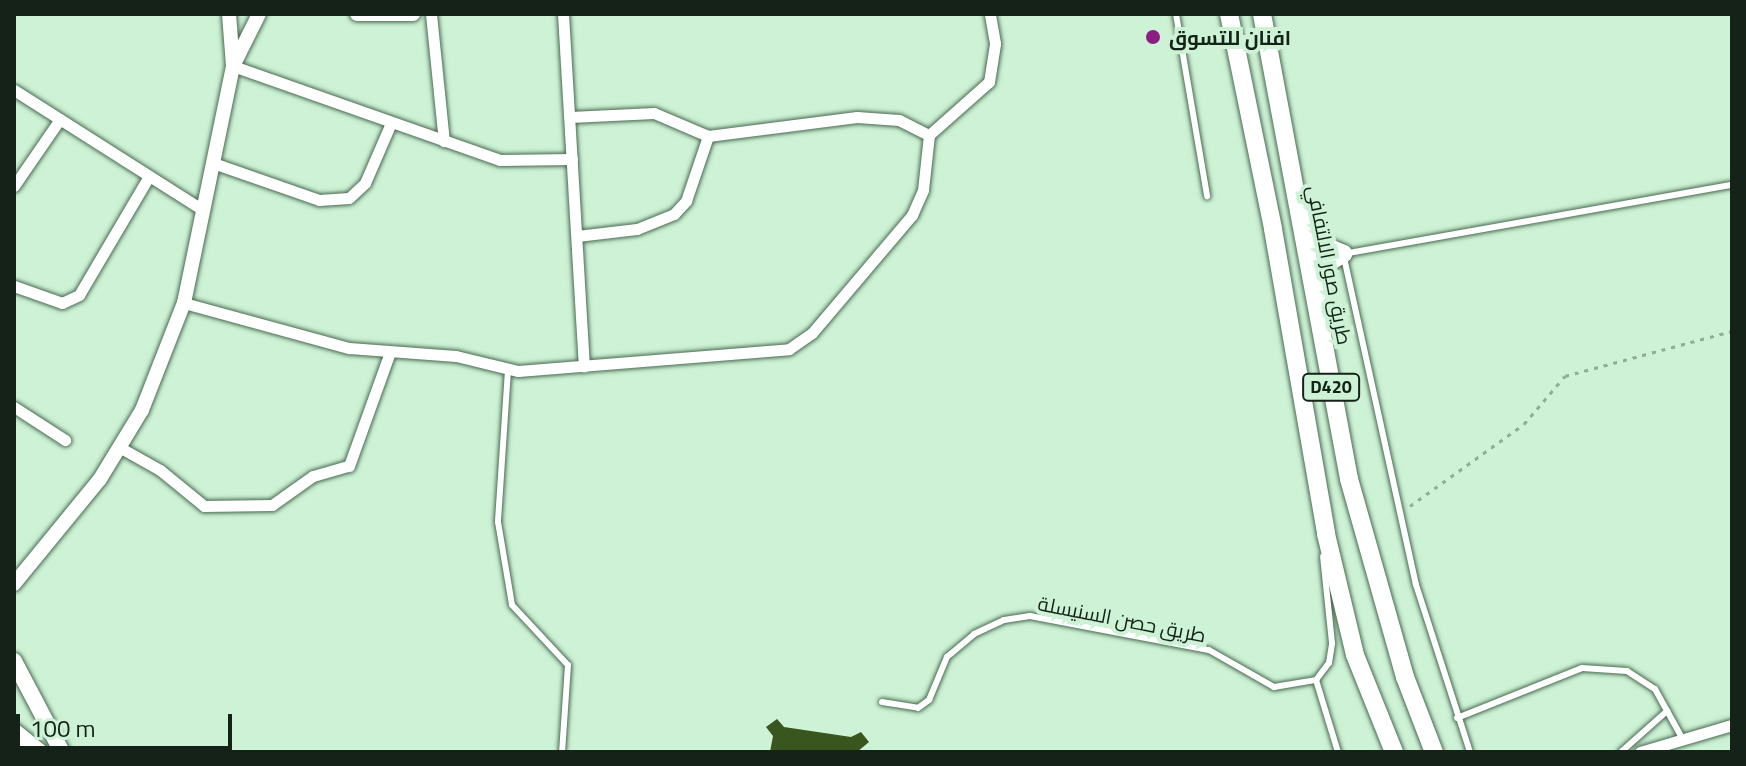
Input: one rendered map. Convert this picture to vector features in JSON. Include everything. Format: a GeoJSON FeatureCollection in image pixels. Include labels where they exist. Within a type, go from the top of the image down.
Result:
{"type":"FeatureCollection","features":[{"type":"Feature","properties":{"kind":"main road","name":"D420"},"geometry":{"type":"LineString","coordinates":[[1229,14],[1273,229],[1322,516],[1355,655],[1394,752]]}},
{"type":"Feature","properties":{"kind":"main road","name":"طريق صور الالتفافي"},"geometry":{"type":"LineString","coordinates":[[1262,14],[1330,385],[1367,553],[1434,752]]}},
{"type":"Feature","properties":{"kind":"main road"},"geometry":{"type":"LineString","coordinates":[[1291,172],[1306,225],[1320,244],[1343,254]]}},
{"type":"Feature","properties":{"kind":"main road"},"geometry":{"type":"LineString","coordinates":[[1330,385],[1333,356],[1319,273],[1325,262],[1343,254]]}},
{"type":"Feature","properties":{"kind":"main road"},"geometry":{"type":"LineString","coordinates":[[14,661],[62,752]]}},
{"type":"Feature","properties":{"kind":"main road"},"geometry":{"type":"LineString","coordinates":[[14,731],[40,752]]}},
{"type":"Feature","properties":{"kind":"street"},"geometry":{"type":"LineString","coordinates":[[229,14],[233,66]]}},
{"type":"Feature","properties":{"kind":"street"},"geometry":{"type":"LineString","coordinates":[[14,584],[119,447],[142,410],[184,303],[233,66],[259,14]]}},
{"type":"Feature","properties":{"kind":"street"},"geometry":{"type":"LineString","coordinates":[[357,14],[413,14]]}},
{"type":"Feature","properties":{"kind":"street"},"geometry":{"type":"LineString","coordinates":[[431,14],[444,141]]}},
{"type":"Feature","properties":{"kind":"street"},"geometry":{"type":"LineString","coordinates":[[563,14],[584,366]]}},
{"type":"Feature","properties":{"kind":"street"},"geometry":{"type":"LineString","coordinates":[[184,303],[349,348],[456,356],[508,370],[770,354],[805,339],[912,215],[923,190],[929,135],[989,82],[995,43],[990,14]]}},
{"type":"Feature","properties":{"kind":"street"},"geometry":{"type":"LineString","coordinates":[[233,66],[500,160],[572,159]]}},
{"type":"Feature","properties":{"kind":"street"},"geometry":{"type":"LineString","coordinates":[[14,90],[203,210]]}},
{"type":"Feature","properties":{"kind":"street"},"geometry":{"type":"LineString","coordinates":[[570,117],[654,113],[708,136],[857,117],[899,120],[929,135]]}},
{"type":"Feature","properties":{"kind":"street"},"geometry":{"type":"LineString","coordinates":[[14,186],[60,119]]}},
{"type":"Feature","properties":{"kind":"street"},"geometry":{"type":"LineString","coordinates":[[213,163],[319,200],[349,198],[365,183],[391,123]]}},
{"type":"Feature","properties":{"kind":"street"},"geometry":{"type":"LineString","coordinates":[[577,236],[637,229],[674,214],[686,201],[708,136]]}},
{"type":"Feature","properties":{"kind":"street"},"geometry":{"type":"LineString","coordinates":[[14,286],[62,303],[79,295],[149,176]]}},
{"type":"Feature","properties":{"kind":"street"},"geometry":{"type":"LineString","coordinates":[[119,447],[160,470],[204,506],[272,505],[313,476],[349,466],[390,352]]}},
{"type":"Feature","properties":{"kind":"street"},"geometry":{"type":"LineString","coordinates":[[14,407],[65,440]]}},
{"type":"Feature","properties":{"kind":"street"},"geometry":{"type":"LineString","coordinates":[[1640,752],[1662,743],[1732,725]]}},
{"type":"Feature","properties":{"kind":"street"},"geometry":{"type":"LineString","coordinates":[[1651,752],[1662,743]]}},
{"type":"Feature","properties":{"kind":"lane"},"geometry":{"type":"LineString","coordinates":[[1176,14],[1207,196]]}},
{"type":"Feature","properties":{"kind":"lane"},"geometry":{"type":"LineString","coordinates":[[1470,752],[1416,585],[1343,254],[1732,185]]}},
{"type":"Feature","properties":{"kind":"lane"},"geometry":{"type":"LineString","coordinates":[[508,370],[498,522],[512,605],[568,665],[565,751]]}},
{"type":"Feature","properties":{"kind":"lane"},"geometry":{"type":"LineString","coordinates":[[1322,516],[1332,643],[1329,663],[1316,680],[1338,752]]}},
{"type":"Feature","properties":{"kind":"lane","name":"طريق حصن السنيسلة"},"geometry":{"type":"LineString","coordinates":[[882,702],[918,708],[929,700],[947,657],[974,634],[1004,620],[1030,616],[1209,650],[1274,687],[1316,680]]}},
{"type":"Feature","properties":{"kind":"lane"},"geometry":{"type":"LineString","coordinates":[[1457,718],[1582,668],[1627,671],[1655,689],[1682,738]]}},
{"type":"Feature","properties":{"kind":"lane"},"geometry":{"type":"LineString","coordinates":[[1621,752],[1667,711]]}},
{"type":"Feature","properties":{"kind":"path"},"geometry":{"type":"LineString","coordinates":[[1401,513],[1524,424],[1565,376],[1732,331]]}},
{"type":"Feature","properties":{"kind":"building"},"geometry":{"type":"Polygon","coordinates":[[[777,719],[784,727],[851,737],[861,732],[869,742],[857,752],[770,752],[773,736],[766,727],[777,719]]]}},
{"type":"Feature","properties":{"kind":"place","name":"افنان للتسوق"},"geometry":{"type":"Point","coordinates":[1153,37]}}]}
